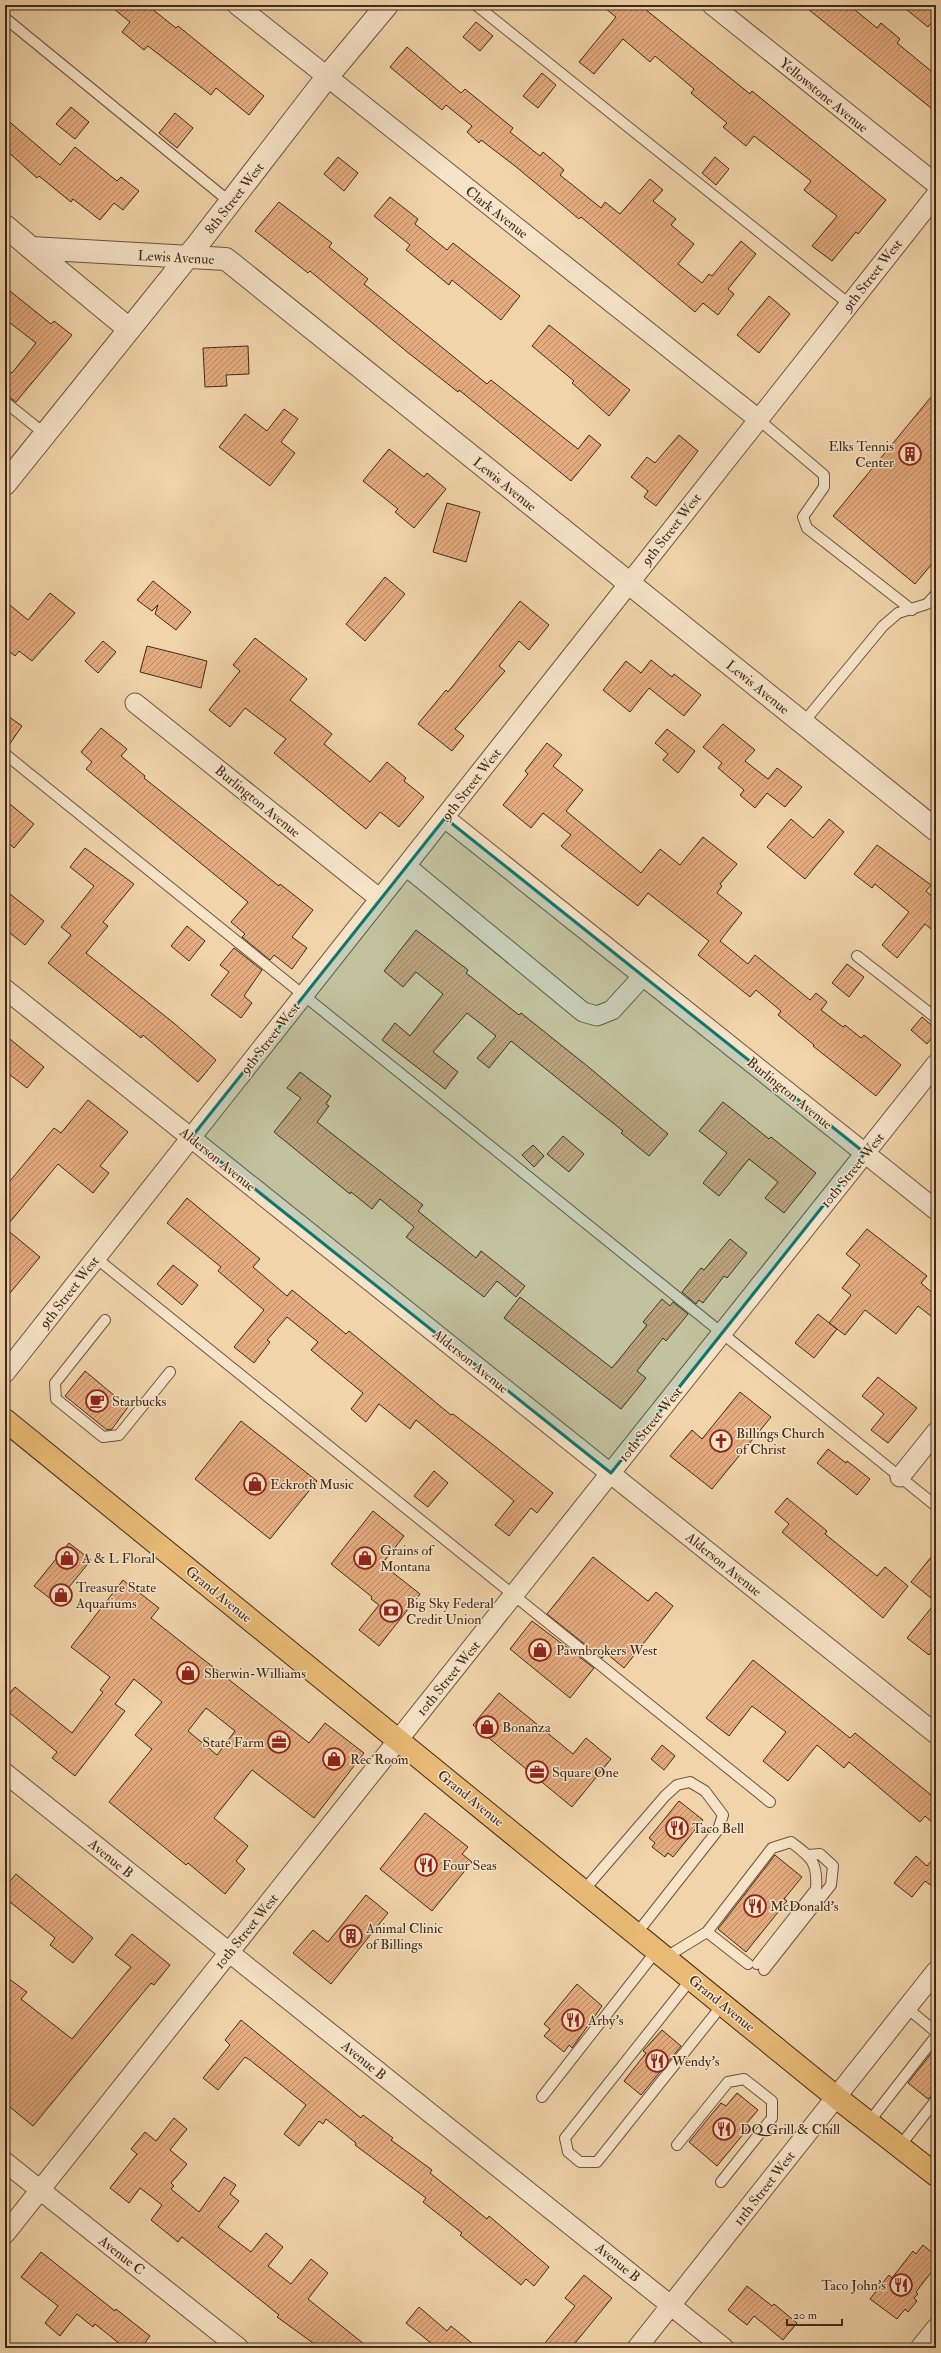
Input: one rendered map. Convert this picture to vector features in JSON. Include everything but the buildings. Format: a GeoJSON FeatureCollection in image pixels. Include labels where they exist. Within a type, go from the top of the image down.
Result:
{"type":"FeatureCollection","features":[{"type":"Feature","properties":{"kind":"main road","name":"Grand Avenue"},"geometry":{"type":"LineString","coordinates":[[5,1420],[637,1933],[836,2097],[936,2175]]}},
{"type":"Feature","properties":{"kind":"street","name":"Clark Avenue"},"geometry":{"type":"LineString","coordinates":[[237,5],[758,419]]}},
{"type":"Feature","properties":{"kind":"street","name":"8th Street West"},"geometry":{"type":"LineString","coordinates":[[5,484],[187,258],[327,77],[387,5]]}},
{"type":"Feature","properties":{"kind":"street","name":"Yellowstone Avenue"},"geometry":{"type":"LineString","coordinates":[[712,5],[936,184]]}},
{"type":"Feature","properties":{"kind":"street","name":"9th Street West"},"geometry":{"type":"LineString","coordinates":[[5,1373],[936,195]]}},
{"type":"Feature","properties":{"kind":"street"},"geometry":{"type":"LineString","coordinates":[[5,226],[129,329]]}},
{"type":"Feature","properties":{"kind":"street","name":"Lewis Avenue"},"geometry":{"type":"LineString","coordinates":[[31,248],[226,259],[936,830]]}},
{"type":"Feature","properties":{"kind":"street","name":"Burlington Avenue"},"geometry":{"type":"LineString","coordinates":[[135,703],[380,898]]}},
{"type":"Feature","properties":{"kind":"street","name":"Burlington Avenue"},"geometry":{"type":"LineString","coordinates":[[445,818],[936,1210]]}},
{"type":"Feature","properties":{"kind":"street"},"geometry":{"type":"LineString","coordinates":[[406,866],[583,1012],[597,1016],[612,1010],[643,976]]}},
{"type":"Feature","properties":{"kind":"street","name":"Alderson Avenue"},"geometry":{"type":"LineString","coordinates":[[5,989],[936,1734]]}},
{"type":"Feature","properties":{"kind":"street","name":"10th Street West"},"geometry":{"type":"LineString","coordinates":[[5,2234],[936,1064]]}},
{"type":"Feature","properties":{"kind":"street"},"geometry":{"type":"LineString","coordinates":[[900,1477],[936,1432]]}},
{"type":"Feature","properties":{"kind":"street","name":"Avenue B"},"geometry":{"type":"LineString","coordinates":[[5,1773],[724,2348]]}},
{"type":"Feature","properties":{"kind":"street","name":"11th Street West"},"geometry":{"type":"LineString","coordinates":[[637,2348],[936,1971]]}},
{"type":"Feature","properties":{"kind":"street","name":"Avenue C"},"geometry":{"type":"LineString","coordinates":[[5,2162],[239,2348]]}},
{"type":"Feature","properties":{"kind":"street"},"geometry":{"type":"LineString","coordinates":[[920,2348],[936,2328]]}},
{"type":"Feature","properties":{"kind":"lane"},"geometry":{"type":"LineString","coordinates":[[476,5],[849,304]]}},
{"type":"Feature","properties":{"kind":"lane"},"geometry":{"type":"LineString","coordinates":[[5,18],[230,202]]}},
{"type":"Feature","properties":{"kind":"lane"},"geometry":{"type":"LineString","coordinates":[[5,402],[45,434]]}},
{"type":"Feature","properties":{"kind":"lane"},"geometry":{"type":"LineString","coordinates":[[758,419],[824,475],[824,487],[803,517],[807,528],[912,610]]}},
{"type":"Feature","properties":{"kind":"lane"},"geometry":{"type":"LineString","coordinates":[[803,723],[883,626],[898,613],[912,610],[927,604],[936,594]]}},
{"type":"Feature","properties":{"kind":"lane"},"geometry":{"type":"LineString","coordinates":[[5,754],[936,1506]]}},
{"type":"Feature","properties":{"kind":"lane"},"geometry":{"type":"LineString","coordinates":[[857,956],[936,1018]]}},
{"type":"Feature","properties":{"kind":"lane"},"geometry":{"type":"LineString","coordinates":[[96,1258],[770,1802]]}},
{"type":"Feature","properties":{"kind":"lane"},"geometry":{"type":"LineString","coordinates":[[105,1320],[55,1383],[56,1399],[103,1437],[118,1435],[170,1372]]}},
{"type":"Feature","properties":{"kind":"lane"},"geometry":{"type":"LineString","coordinates":[[584,1890],[665,1796],[677,1785],[690,1782],[705,1791],[723,1815],[718,1830],[637,1933]]}},
{"type":"Feature","properties":{"kind":"lane"},"geometry":{"type":"LineString","coordinates":[[542,2097],[662,1954],[707,1932],[772,1848],[791,1842],[808,1855],[814,1863],[817,1875],[816,1889],[756,1966]]}},
{"type":"Feature","properties":{"kind":"lane"},"geometry":{"type":"LineString","coordinates":[[756,1966],[831,1885],[833,1866],[820,1854],[808,1855]]}},
{"type":"Feature","properties":{"kind":"lane"},"geometry":{"type":"LineString","coordinates":[[707,1932],[756,1966]]}},
{"type":"Feature","properties":{"kind":"lane"},"geometry":{"type":"LineString","coordinates":[[692,1978],[565,2138],[568,2152],[580,2162],[597,2162],[723,2004]]}},
{"type":"Feature","properties":{"kind":"lane"},"geometry":{"type":"LineString","coordinates":[[907,2008],[936,2032]]}},
{"type":"Feature","properties":{"kind":"lane"},"geometry":{"type":"LineString","coordinates":[[869,2122],[936,2036]]}},
{"type":"Feature","properties":{"kind":"lane"},"geometry":{"type":"LineString","coordinates":[[677,2145],[728,2082],[744,2079],[772,2101],[772,2118],[721,2182]]}},
{"type":"Feature","properties":{"kind":"lane"},"geometry":{"type":"LineString","coordinates":[[900,2146],[936,2100]]}},
{"type":"Feature","properties":{"kind":"highlighted area"},"geometry":{"type":"Polygon","coordinates":[[[445,818],[865,1153],[611,1473],[191,1138],[445,818]]]}},
{"type":"Feature","properties":{"kind":"place","name":"Elks Tennis Center"},"geometry":{"type":"Point","coordinates":[910,454]}},
{"type":"Feature","properties":{"kind":"place","name":"Starbucks"},"geometry":{"type":"Point","coordinates":[97,1401]}},
{"type":"Feature","properties":{"kind":"place","name":"Billings Church of Christ"},"geometry":{"type":"Point","coordinates":[721,1441]}},
{"type":"Feature","properties":{"kind":"place","name":"Eckroth Music"},"geometry":{"type":"Point","coordinates":[255,1484]}},
{"type":"Feature","properties":{"kind":"place","name":"A & L Floral"},"geometry":{"type":"Point","coordinates":[67,1558]}},
{"type":"Feature","properties":{"kind":"place","name":"Grains of Montana"},"geometry":{"type":"Point","coordinates":[365,1558]}},
{"type":"Feature","properties":{"kind":"place","name":"Treasure State Aquariums"},"geometry":{"type":"Point","coordinates":[61,1595]}},
{"type":"Feature","properties":{"kind":"place","name":"Big Sky Federal Credit Union"},"geometry":{"type":"Point","coordinates":[391,1611]}},
{"type":"Feature","properties":{"kind":"place","name":"Pawnbrokers West"},"geometry":{"type":"Point","coordinates":[540,1650]}},
{"type":"Feature","properties":{"kind":"place","name":"Sherwin-Williams"},"geometry":{"type":"Point","coordinates":[188,1673]}},
{"type":"Feature","properties":{"kind":"place","name":"Bonanza"},"geometry":{"type":"Point","coordinates":[487,1727]}},
{"type":"Feature","properties":{"kind":"place","name":"State Farm"},"geometry":{"type":"Point","coordinates":[279,1742]}},
{"type":"Feature","properties":{"kind":"place","name":"Rec Room"},"geometry":{"type":"Point","coordinates":[334,1759]}},
{"type":"Feature","properties":{"kind":"place","name":"Square One"},"geometry":{"type":"Point","coordinates":[537,1772]}},
{"type":"Feature","properties":{"kind":"place","name":"Taco Bell"},"geometry":{"type":"Point","coordinates":[677,1828]}},
{"type":"Feature","properties":{"kind":"place","name":"Four Seas"},"geometry":{"type":"Point","coordinates":[426,1865]}},
{"type":"Feature","properties":{"kind":"place","name":"McDonald's"},"geometry":{"type":"Point","coordinates":[755,1906]}},
{"type":"Feature","properties":{"kind":"place","name":"Animal Clinic of Billings"},"geometry":{"type":"Point","coordinates":[351,1936]}},
{"type":"Feature","properties":{"kind":"place","name":"Arby's"},"geometry":{"type":"Point","coordinates":[573,2020]}},
{"type":"Feature","properties":{"kind":"place","name":"Wendy's"},"geometry":{"type":"Point","coordinates":[657,2061]}},
{"type":"Feature","properties":{"kind":"place","name":"DQ Grill & Chill"},"geometry":{"type":"Point","coordinates":[724,2129]}},
{"type":"Feature","properties":{"kind":"place","name":"Taco John's"},"geometry":{"type":"Point","coordinates":[901,2285]}}]}
